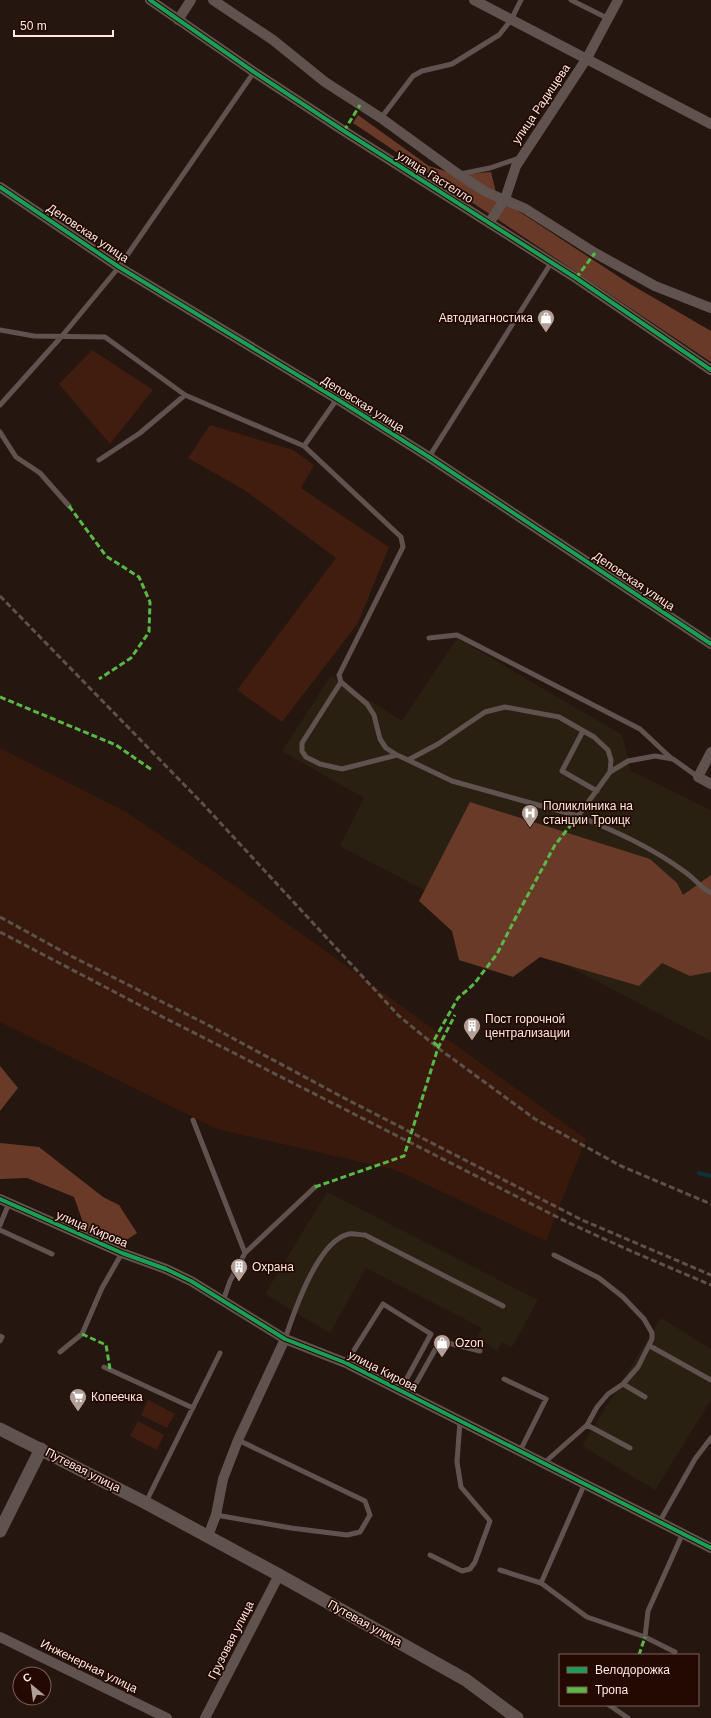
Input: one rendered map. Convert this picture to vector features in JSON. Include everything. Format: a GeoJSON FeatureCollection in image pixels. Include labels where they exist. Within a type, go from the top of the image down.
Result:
{"type":"FeatureCollection","features":[{"type":"Feature","properties":{"kind":"street","name":"улица Гастелло"},"geometry":{"type":"LineString","coordinates":[[150,0],[254,72],[576,278],[711,370]]}},
{"type":"Feature","properties":{"kind":"street"},"geometry":{"type":"LineString","coordinates":[[178,20],[191,0]]}},
{"type":"Feature","properties":{"kind":"street","name":"улица Гастелло"},"geometry":{"type":"LineString","coordinates":[[213,0],[273,40],[325,82],[381,118],[458,174],[486,192],[524,208],[595,253],[655,286],[711,308]]}},
{"type":"Feature","properties":{"kind":"street"},"geometry":{"type":"LineString","coordinates":[[474,0],[711,124]]}},
{"type":"Feature","properties":{"kind":"street","name":"улица Радищева"},"geometry":{"type":"LineString","coordinates":[[489,223],[504,199],[520,158],[587,58],[618,0]]}},
{"type":"Feature","properties":{"kind":"street","name":"Деповская улица"},"geometry":{"type":"LineString","coordinates":[[0,187],[119,267],[337,399],[429,457],[711,644]]}},
{"type":"Feature","properties":{"kind":"street"},"geometry":{"type":"LineString","coordinates":[[710,757],[698,777],[711,784]]}},
{"type":"Feature","properties":{"kind":"street","name":"улица Кирова"},"geometry":{"type":"LineString","coordinates":[[4,1201],[122,1253],[166,1269],[191,1281],[285,1339],[346,1363],[711,1548]]}},
{"type":"Feature","properties":{"kind":"street"},"geometry":{"type":"LineString","coordinates":[[208,1536],[216,1515],[222,1478],[285,1339]]}},
{"type":"Feature","properties":{"kind":"street","name":"Путевая улица"},"geometry":{"type":"LineString","coordinates":[[0,1429],[146,1503],[279,1575],[466,1680],[517,1718]]}},
{"type":"Feature","properties":{"kind":"street"},"geometry":{"type":"LineString","coordinates":[[0,1531],[41,1449]]}},
{"type":"Feature","properties":{"kind":"street","name":"Грузовая улица"},"geometry":{"type":"LineString","coordinates":[[205,1718],[279,1575]]}},
{"type":"Feature","properties":{"kind":"street","name":"Инженерная улица"},"geometry":{"type":"LineString","coordinates":[[0,1637],[167,1718]]}},
{"type":"Feature","properties":{"kind":"lane"},"geometry":{"type":"LineString","coordinates":[[381,118],[413,76],[422,71],[452,64],[499,36],[511,20],[521,0]]}},
{"type":"Feature","properties":{"kind":"lane"},"geometry":{"type":"LineString","coordinates":[[571,0],[609,19]]}},
{"type":"Feature","properties":{"kind":"lane"},"geometry":{"type":"LineString","coordinates":[[0,405],[62,336],[119,267],[254,72]]}},
{"type":"Feature","properties":{"kind":"lane"},"geometry":{"type":"LineString","coordinates":[[458,174],[490,168],[520,158]]}},
{"type":"Feature","properties":{"kind":"lane"},"geometry":{"type":"LineString","coordinates":[[429,457],[551,263]]}},
{"type":"Feature","properties":{"kind":"lane"},"geometry":{"type":"LineString","coordinates":[[0,330],[34,336],[105,337],[185,396],[304,446],[401,537],[403,547],[339,675],[341,682],[367,704],[374,716],[380,739],[386,748],[397,755],[452,781],[578,816],[610,829],[663,858],[685,872],[711,893]]}},
{"type":"Feature","properties":{"kind":"lane"},"geometry":{"type":"LineString","coordinates":[[99,460],[140,433],[185,396]]}},
{"type":"Feature","properties":{"kind":"lane"},"geometry":{"type":"LineString","coordinates":[[304,446],[337,399]]}},
{"type":"Feature","properties":{"kind":"lane"},"geometry":{"type":"LineString","coordinates":[[0,432],[16,457],[40,473],[69,506]]}},
{"type":"Feature","properties":{"kind":"lane"},"geometry":{"type":"LineString","coordinates":[[430,638],[457,635],[640,729],[672,759],[698,777]]}},
{"type":"Feature","properties":{"kind":"lane"},"geometry":{"type":"LineString","coordinates":[[341,682],[302,743],[302,751],[306,757],[320,764],[342,769],[397,755]]}},
{"type":"Feature","properties":{"kind":"lane"},"geometry":{"type":"LineString","coordinates":[[408,760],[438,744],[485,712],[505,707],[559,718],[594,737],[608,750],[611,760],[610,772]]}},
{"type":"Feature","properties":{"kind":"lane"},"geometry":{"type":"LineString","coordinates":[[583,731],[562,772],[597,791]]}},
{"type":"Feature","properties":{"kind":"lane"},"geometry":{"type":"LineString","coordinates":[[578,816],[610,772],[628,761],[655,756],[672,759]]}},
{"type":"Feature","properties":{"kind":"lane"},"geometry":{"type":"LineString","coordinates":[[193,1120],[245,1253]]}},
{"type":"Feature","properties":{"kind":"lane"},"geometry":{"type":"LineString","coordinates":[[223,1301],[230,1281],[245,1253],[315,1187]]}},
{"type":"Feature","properties":{"kind":"lane"},"geometry":{"type":"LineString","coordinates":[[0,1224],[4,1201]]}},
{"type":"Feature","properties":{"kind":"lane"},"geometry":{"type":"LineString","coordinates":[[0,1230],[52,1254]]}},
{"type":"Feature","properties":{"kind":"lane"},"geometry":{"type":"LineString","coordinates":[[285,1339],[298,1300],[320,1257],[336,1241],[349,1234],[364,1235],[503,1306]]}},
{"type":"Feature","properties":{"kind":"lane"},"geometry":{"type":"LineString","coordinates":[[60,1352],[82,1334],[102,1288],[122,1253]]}},
{"type":"Feature","properties":{"kind":"lane"},"geometry":{"type":"LineString","coordinates":[[544,1463],[587,1425],[597,1407],[608,1394],[623,1384],[638,1367],[650,1346],[652,1333],[644,1319],[623,1297],[599,1278],[554,1255]]}},
{"type":"Feature","properties":{"kind":"lane"},"geometry":{"type":"LineString","coordinates":[[346,1363],[383,1304],[431,1334],[400,1391]]}},
{"type":"Feature","properties":{"kind":"lane"},"geometry":{"type":"LineString","coordinates":[[0,1336],[2,1337],[0,1341]]}},
{"type":"Feature","properties":{"kind":"lane"},"geometry":{"type":"LineString","coordinates":[[409,1396],[440,1341],[480,1351]]}},
{"type":"Feature","properties":{"kind":"lane"},"geometry":{"type":"LineString","coordinates":[[650,1346],[711,1380]]}},
{"type":"Feature","properties":{"kind":"lane"},"geometry":{"type":"LineString","coordinates":[[146,1503],[220,1352]]}},
{"type":"Feature","properties":{"kind":"lane"},"geometry":{"type":"LineString","coordinates":[[104,1367],[193,1408]]}},
{"type":"Feature","properties":{"kind":"lane"},"geometry":{"type":"LineString","coordinates":[[504,1379],[546,1399],[520,1450]]}},
{"type":"Feature","properties":{"kind":"lane"},"geometry":{"type":"LineString","coordinates":[[623,1384],[645,1397]]}},
{"type":"Feature","properties":{"kind":"lane"},"geometry":{"type":"LineString","coordinates":[[430,1554],[462,1571],[470,1569],[475,1562],[490,1521],[460,1488],[457,1462],[460,1421]]}},
{"type":"Feature","properties":{"kind":"lane"},"geometry":{"type":"LineString","coordinates":[[587,1425],[630,1448]]}},
{"type":"Feature","properties":{"kind":"lane"},"geometry":{"type":"LineString","coordinates":[[660,1521],[695,1459],[711,1438]]}},
{"type":"Feature","properties":{"kind":"lane"},"geometry":{"type":"LineString","coordinates":[[216,1515],[291,1528],[347,1535],[360,1532],[370,1515],[365,1501],[238,1440]]}},
{"type":"Feature","properties":{"kind":"lane"},"geometry":{"type":"LineString","coordinates":[[541,1583],[585,1483]]}},
{"type":"Feature","properties":{"kind":"lane"},"geometry":{"type":"LineString","coordinates":[[646,1637],[648,1612],[683,1533]]}},
{"type":"Feature","properties":{"kind":"lane"},"geometry":{"type":"LineString","coordinates":[[500,1570],[541,1583],[587,1617],[646,1637],[675,1652]]}},
{"type":"Feature","properties":{"kind":"lane"},"geometry":{"type":"LineString","coordinates":[[610,1706],[628,1718]]}},
{"type":"Feature","properties":{"kind":"shaded area"},"geometry":{"type":"Polygon","coordinates":[[[358,115],[429,166],[458,175],[491,172],[497,197],[630,284],[711,331],[711,362],[353,123],[358,115]]]}},
{"type":"Feature","properties":{"kind":"shaded area"},"geometry":{"type":"Polygon","coordinates":[[[92,350],[153,390],[110,444],[59,384],[92,350]]]}},
{"type":"Feature","properties":{"kind":"shaded area"},"geometry":{"type":"Polygon","coordinates":[[[210,425],[293,450],[314,465],[301,488],[389,547],[358,623],[282,722],[237,690],[336,558],[246,491],[188,458],[210,425]]]}},
{"type":"Feature","properties":{"kind":"shaded area","name":"Поликлиника на станции Троицк"},"geometry":{"type":"Polygon","coordinates":[[[457,638],[622,735],[631,771],[711,810],[711,1041],[340,846],[364,798],[282,751],[331,676],[402,721],[457,638]]]}},
{"type":"Feature","properties":{"kind":"shaded area"},"geometry":{"type":"Polygon","coordinates":[[[0,748],[126,812],[238,888],[586,1139],[546,1241],[396,1170],[217,1129],[0,1022],[0,748]]]}},
{"type":"Feature","properties":{"kind":"shaded area"},"geometry":{"type":"Polygon","coordinates":[[[470,802],[650,859],[677,883],[683,895],[711,875],[711,972],[690,976],[662,963],[639,986],[540,957],[513,977],[459,960],[452,931],[419,901],[470,802]]]}},
{"type":"Feature","properties":{"kind":"shaded area"},"geometry":{"type":"Polygon","coordinates":[[[0,1066],[18,1088],[0,1111],[0,1066]]]}},
{"type":"Feature","properties":{"kind":"shaded area"},"geometry":{"type":"Polygon","coordinates":[[[0,1143],[39,1147],[103,1197],[119,1205],[137,1233],[119,1245],[86,1231],[74,1197],[27,1178],[0,1179],[0,1143]]]}},
{"type":"Feature","properties":{"kind":"shaded area"},"geometry":{"type":"Polygon","coordinates":[[[327,1192],[538,1300],[512,1347],[502,1342],[497,1351],[477,1337],[482,1328],[366,1268],[330,1333],[265,1294],[327,1192]]]}},
{"type":"Feature","properties":{"kind":"shaded area"},"geometry":{"type":"Polygon","coordinates":[[[661,1318],[711,1349],[711,1400],[655,1490],[582,1446],[661,1318]]]}},
{"type":"Feature","properties":{"kind":"shaded area"},"geometry":{"type":"Polygon","coordinates":[[[148,1400],[175,1414],[167,1428],[141,1415],[148,1400]]]}},
{"type":"Feature","properties":{"kind":"shaded area"},"geometry":{"type":"Polygon","coordinates":[[[138,1421],[164,1435],[157,1450],[130,1436],[138,1421]]]}},
{"type":"Feature","properties":{"kind":"waterway"},"geometry":{"type":"LineString","coordinates":[[699,1173],[711,1176]]}},
{"type":"Feature","properties":{"kind":"railway"},"geometry":{"type":"LineString","coordinates":[[0,596],[202,803],[399,1016],[438,1048],[535,1119],[621,1166],[711,1204]]}},
{"type":"Feature","properties":{"kind":"railway"},"geometry":{"type":"LineString","coordinates":[[0,917],[69,955],[210,1026],[344,1098],[582,1220],[711,1275]]}},
{"type":"Feature","properties":{"kind":"railway"},"geometry":{"type":"LineString","coordinates":[[0,932],[149,1010],[567,1222],[711,1285]]}},
{"type":"Feature","properties":{"kind":"marked path"},"geometry":{"type":"LineString","coordinates":[[344,131],[360,105]]}},
{"type":"Feature","properties":{"kind":"marked path"},"geometry":{"type":"LineString","coordinates":[[576,278],[595,253]]}},
{"type":"Feature","properties":{"kind":"marked path"},"geometry":{"type":"LineString","coordinates":[[69,506],[106,556],[139,577],[150,602],[149,632],[131,658],[99,679]]}},
{"type":"Feature","properties":{"kind":"marked path"},"geometry":{"type":"LineString","coordinates":[[0,697],[116,745],[152,770]]}},
{"type":"Feature","properties":{"kind":"marked path"},"geometry":{"type":"LineString","coordinates":[[438,1046],[433,1042],[458,998],[474,984],[497,954],[555,845],[578,816]]}},
{"type":"Feature","properties":{"kind":"marked path"},"geometry":{"type":"LineString","coordinates":[[315,1187],[404,1156],[438,1048],[455,1015]]}},
{"type":"Feature","properties":{"kind":"marked path"},"geometry":{"type":"LineString","coordinates":[[82,1334],[106,1345],[110,1369]]}},
{"type":"Feature","properties":{"kind":"marked path"},"geometry":{"type":"LineString","coordinates":[[639,1654],[645,1637]]}},
{"type":"Feature","properties":{"kind":"cycle path"},"geometry":{"type":"LineString","coordinates":[[150,0],[254,72],[576,278],[711,370]]}},
{"type":"Feature","properties":{"kind":"cycle path"},"geometry":{"type":"LineString","coordinates":[[0,187],[119,267],[337,399],[429,457],[711,644]]}},
{"type":"Feature","properties":{"kind":"cycle path"},"geometry":{"type":"LineString","coordinates":[[0,1199],[122,1253],[166,1269],[191,1281],[285,1339],[346,1363],[711,1548]]}},
{"type":"Feature","properties":{"kind":"place","name":"Автодиагностика"},"geometry":{"type":"Point","coordinates":[546,333]}},
{"type":"Feature","properties":{"kind":"place","name":"Поликлиника на станции Троицк"},"geometry":{"type":"Point","coordinates":[530,828]}},
{"type":"Feature","properties":{"kind":"place","name":"Пост горочной централизации"},"geometry":{"type":"Point","coordinates":[472,1041]}},
{"type":"Feature","properties":{"kind":"place","name":"Охрана"},"geometry":{"type":"Point","coordinates":[239,1282]}},
{"type":"Feature","properties":{"kind":"place","name":"Ozon"},"geometry":{"type":"Point","coordinates":[442,1358]}},
{"type":"Feature","properties":{"kind":"place","name":"Копеечка"},"geometry":{"type":"Point","coordinates":[78,1412]}}]}
